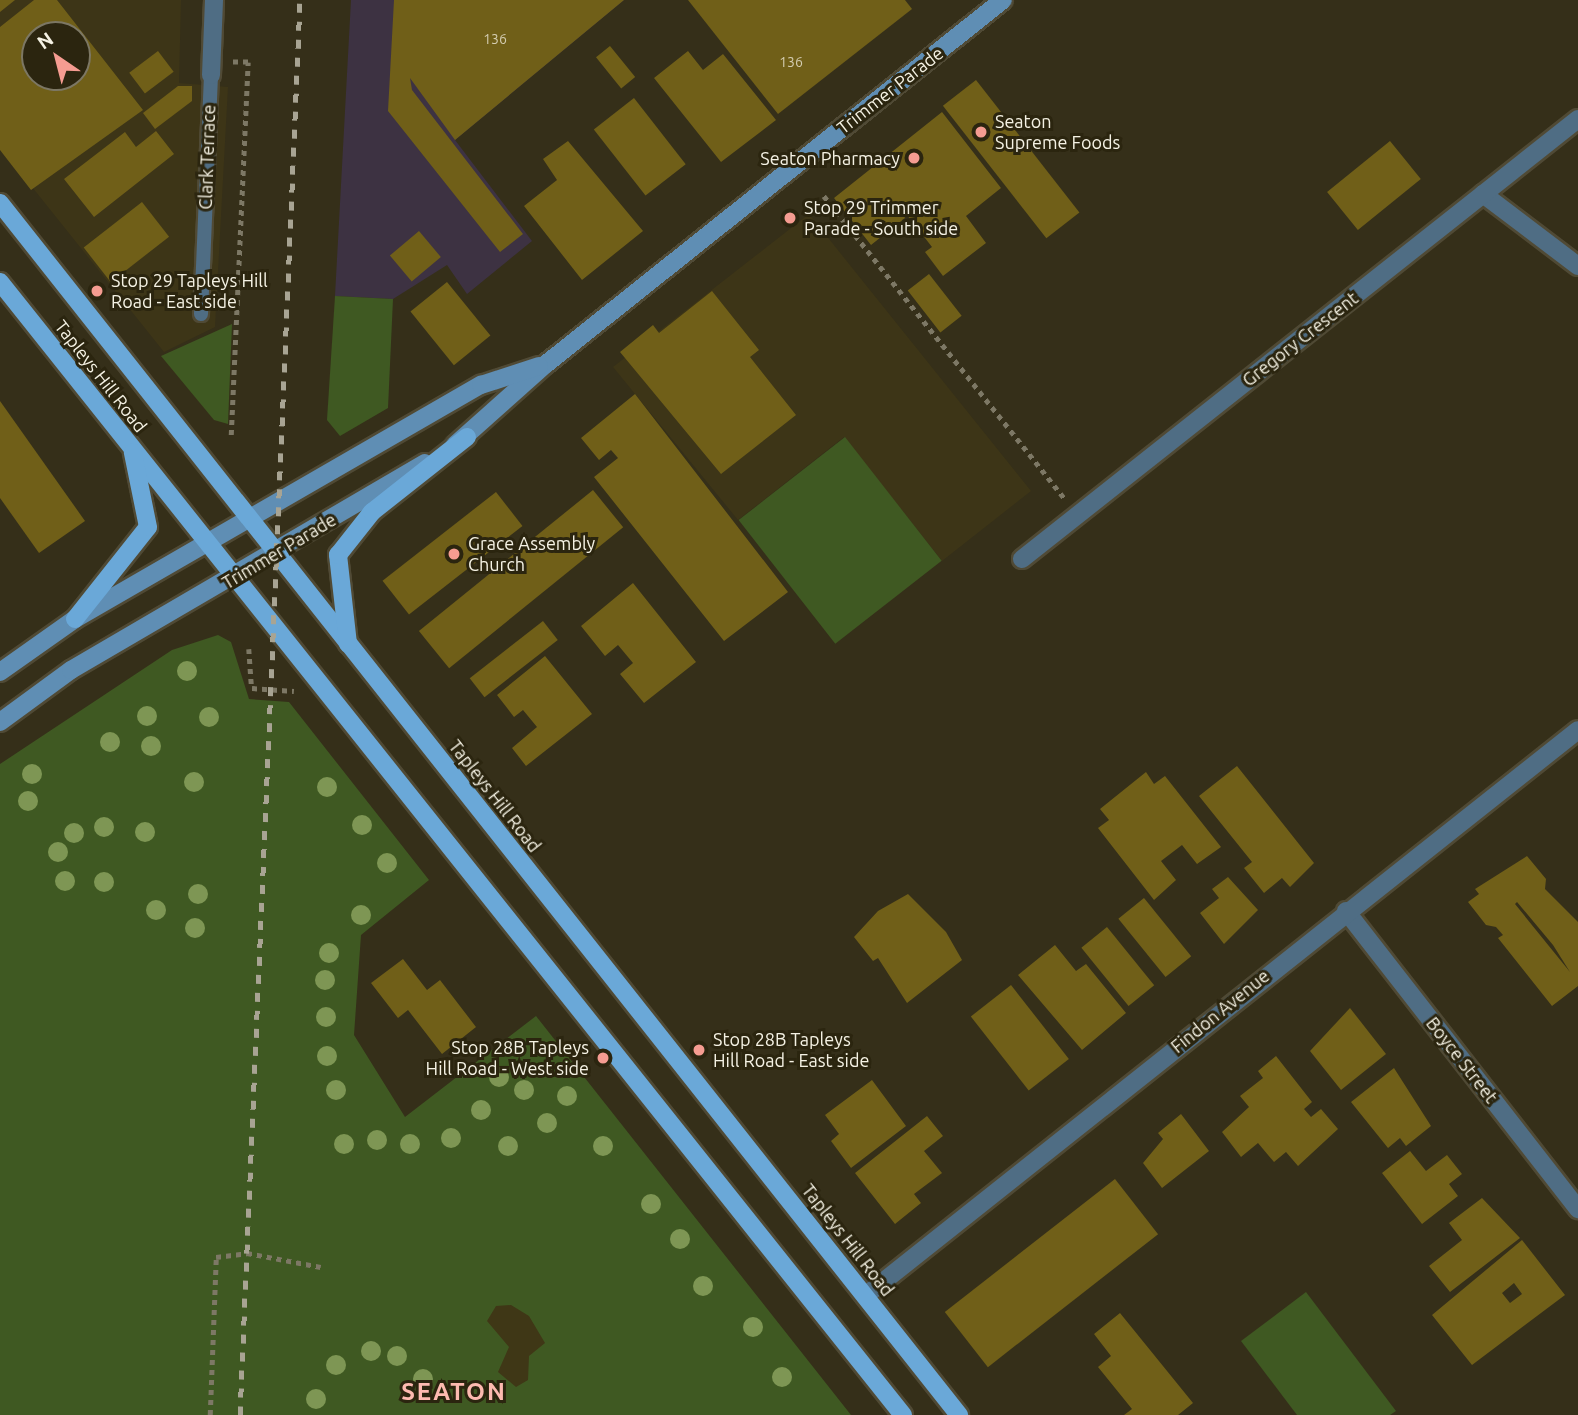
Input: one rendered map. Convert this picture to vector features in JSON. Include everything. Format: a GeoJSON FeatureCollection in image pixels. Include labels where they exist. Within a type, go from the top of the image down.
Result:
{"type":"FeatureCollection","features":[{"type":"Feature","properties":{"kind":"main road","name":"Trimmer Parade"},"geometry":{"type":"LineString","coordinates":[[0,722],[71,670],[236,578],[467,438],[546,363],[1003,0]]}},
{"type":"Feature","properties":{"kind":"main road","name":"Tapleys Hill Road"},"geometry":{"type":"LineString","coordinates":[[0,203],[959,1415]]}},
{"type":"Feature","properties":{"kind":"main road","name":"Tapleys Hill Road"},"geometry":{"type":"LineString","coordinates":[[0,282],[902,1415]]}},
{"type":"Feature","properties":{"kind":"main road","name":"Trimmer Parade"},"geometry":{"type":"LineString","coordinates":[[0,672],[75,619],[252,522],[481,385],[546,363]]}},
{"type":"Feature","properties":{"kind":"main road"},"geometry":{"type":"LineString","coordinates":[[348,644],[338,555],[372,512],[467,438]]}},
{"type":"Feature","properties":{"kind":"main road"},"geometry":{"type":"LineString","coordinates":[[75,619],[148,527],[132,449]]}},
{"type":"Feature","properties":{"kind":"street","name":"Clark Terrace"},"geometry":{"type":"LineString","coordinates":[[211,68],[214,0]]}},
{"type":"Feature","properties":{"kind":"street","name":"Gregory Crescent"},"geometry":{"type":"LineString","coordinates":[[1022,559],[1578,118]]}},
{"type":"Feature","properties":{"kind":"street"},"geometry":{"type":"LineString","coordinates":[[1483,194],[1578,266]]}},
{"type":"Feature","properties":{"kind":"street","name":"Findon Avenue"},"geometry":{"type":"LineString","coordinates":[[865,1296],[1346,911],[1578,730]]}},
{"type":"Feature","properties":{"kind":"street","name":"Boyce Street"},"geometry":{"type":"LineString","coordinates":[[1346,911],[1578,1209]]}},
{"type":"Feature","properties":{"kind":"lane","name":"Clark Terrace"},"geometry":{"type":"LineString","coordinates":[[201,314],[211,68]]}},
{"type":"Feature","properties":{"kind":"path"},"geometry":{"type":"LineString","coordinates":[[211,68],[248,62],[231,435]]}},
{"type":"Feature","properties":{"kind":"path"},"geometry":{"type":"LineString","coordinates":[[824,196],[1078,515]]}},
{"type":"Feature","properties":{"kind":"path"},"geometry":{"type":"LineString","coordinates":[[210,1415],[216,1257],[247,1253],[320,1266]]}},
{"type":"Feature","properties":{"kind":"shaded area"},"geometry":{"type":"Polygon","coordinates":[[[0,0],[181,0],[179,83],[228,87],[215,327],[164,352],[0,147],[0,0]]]}},
{"type":"Feature","properties":{"kind":"shaded area"},"geometry":{"type":"Polygon","coordinates":[[[351,0],[624,0],[455,140],[532,241],[467,294],[447,265],[393,299],[335,296],[351,0]]]}},
{"type":"Feature","properties":{"kind":"shaded area"},"geometry":{"type":"Polygon","coordinates":[[[809,214],[1031,491],[942,561],[844,437],[738,520],[613,367],[809,214]]]}},
{"type":"Feature","properties":{"kind":"green space"},"geometry":{"type":"Polygon","coordinates":[[[335,296],[393,299],[388,408],[340,436],[327,420],[335,296]]]}},
{"type":"Feature","properties":{"kind":"green space"},"geometry":{"type":"Polygon","coordinates":[[[232,324],[228,424],[214,420],[161,356],[232,324]]]}},
{"type":"Feature","properties":{"kind":"green space"},"geometry":{"type":"Polygon","coordinates":[[[845,437],[942,561],[835,644],[739,520],[845,437]]]}},
{"type":"Feature","properties":{"kind":"green space"},"geometry":{"type":"Polygon","coordinates":[[[218,635],[231,642],[249,699],[289,702],[429,880],[361,935],[354,1035],[405,1117],[536,1016],[851,1415],[0,1415],[0,764],[172,650],[218,635]]]}},
{"type":"Feature","properties":{"kind":"green space"},"geometry":{"type":"Polygon","coordinates":[[[1306,1292],[1396,1411],[1390,1415],[1297,1415],[1241,1341],[1306,1292]]]}},
{"type":"Feature","properties":{"kind":"sand"},"geometry":{"type":"Polygon","coordinates":[[[511,1305],[529,1316],[545,1343],[529,1356],[528,1380],[516,1387],[498,1372],[509,1347],[487,1321],[496,1306],[511,1305]]]}},
{"type":"Feature","properties":{"kind":"building"},"geometry":{"type":"Polygon","coordinates":[[[0,0],[15,0],[0,12],[0,0]]]}},
{"type":"Feature","properties":{"kind":"building"},"geometry":{"type":"Polygon","coordinates":[[[34,0],[57,0],[73,21],[21,21],[21,91],[91,91],[91,43],[143,110],[31,190],[0,150],[0,27],[34,0]]]}},
{"type":"Feature","properties":{"kind":"building"},"geometry":{"type":"Polygon","coordinates":[[[394,0],[624,0],[455,140],[410,78],[412,90],[523,234],[500,252],[388,111],[394,0]]]}},
{"type":"Feature","properties":{"kind":"building"},"geometry":{"type":"Polygon","coordinates":[[[688,0],[905,0],[912,9],[778,114],[688,0]]]}},
{"type":"Feature","properties":{"kind":"building"},"geometry":{"type":"Polygon","coordinates":[[[610,46],[635,77],[621,88],[596,57],[610,46]]]}},
{"type":"Feature","properties":{"kind":"building"},"geometry":{"type":"Polygon","coordinates":[[[158,51],[174,72],[145,93],[129,73],[158,51]]]}},
{"type":"Feature","properties":{"kind":"building"},"geometry":{"type":"Polygon","coordinates":[[[688,51],[703,70],[723,54],[776,120],[721,162],[654,78],[688,51]]]}},
{"type":"Feature","properties":{"kind":"building"},"geometry":{"type":"Polygon","coordinates":[[[976,80],[1079,212],[1046,238],[943,106],[976,80]]]}},
{"type":"Feature","properties":{"kind":"building"},"geometry":{"type":"Polygon","coordinates":[[[178,86],[192,86],[192,101],[155,129],[143,113],[178,86]]]}},
{"type":"Feature","properties":{"kind":"building"},"geometry":{"type":"Polygon","coordinates":[[[634,98],[686,164],[646,196],[594,129],[634,98]]]}},
{"type":"Feature","properties":{"kind":"building"},"geometry":{"type":"Polygon","coordinates":[[[942,112],[1001,188],[966,216],[986,243],[943,276],[925,252],[932,247],[900,206],[905,218],[871,245],[834,198],[942,112]]]}},
{"type":"Feature","properties":{"kind":"building"},"geometry":{"type":"Polygon","coordinates":[[[156,131],[174,154],[94,217],[64,179],[125,132],[136,147],[156,131]]]}},
{"type":"Feature","properties":{"kind":"building"},"geometry":{"type":"Polygon","coordinates":[[[568,141],[643,231],[582,280],[524,206],[557,180],[543,159],[568,141]]]}},
{"type":"Feature","properties":{"kind":"building"},"geometry":{"type":"Polygon","coordinates":[[[1390,141],[1421,179],[1358,230],[1327,192],[1390,141]]]}},
{"type":"Feature","properties":{"kind":"building"},"geometry":{"type":"Polygon","coordinates":[[[142,202],[169,237],[111,282],[84,248],[142,202]]]}},
{"type":"Feature","properties":{"kind":"building"},"geometry":{"type":"Polygon","coordinates":[[[419,231],[441,257],[412,281],[390,255],[419,231]]]}},
{"type":"Feature","properties":{"kind":"building"},"geometry":{"type":"Polygon","coordinates":[[[929,274],[962,316],[940,332],[908,291],[929,274]]]}},
{"type":"Feature","properties":{"kind":"building"},"geometry":{"type":"Polygon","coordinates":[[[447,282],[490,336],[454,365],[410,312],[447,282]]]}},
{"type":"Feature","properties":{"kind":"building"},"geometry":{"type":"Polygon","coordinates":[[[712,291],[759,350],[750,357],[796,415],[721,474],[620,352],[653,325],[659,333],[712,291]]]}},
{"type":"Feature","properties":{"kind":"building"},"geometry":{"type":"Polygon","coordinates":[[[635,394],[788,592],[724,641],[594,477],[618,458],[611,450],[599,460],[581,438],[635,394]]]}},
{"type":"Feature","properties":{"kind":"building"},"geometry":{"type":"Polygon","coordinates":[[[0,401],[85,521],[39,553],[0,498],[0,401]]]}},
{"type":"Feature","properties":{"kind":"building"},"geometry":{"type":"Polygon","coordinates":[[[593,490],[623,527],[449,668],[419,631],[593,490]]]}},
{"type":"Feature","properties":{"kind":"building","name":"Grace Assembly Church"},"geometry":{"type":"Polygon","coordinates":[[[496,492],[522,526],[409,615],[383,581],[496,492]]]}},
{"type":"Feature","properties":{"kind":"building"},"geometry":{"type":"Polygon","coordinates":[[[633,583],[696,662],[644,703],[620,674],[633,663],[618,645],[605,656],[581,626],[633,583]]]}},
{"type":"Feature","properties":{"kind":"building"},"geometry":{"type":"Polygon","coordinates":[[[543,621],[558,640],[484,697],[470,678],[543,621]]]}},
{"type":"Feature","properties":{"kind":"building"},"geometry":{"type":"Polygon","coordinates":[[[545,656],[592,714],[526,766],[512,748],[537,727],[523,710],[514,717],[497,695],[545,656]]]}},
{"type":"Feature","properties":{"kind":"building"},"geometry":{"type":"Polygon","coordinates":[[[1237,766],[1314,863],[1290,887],[1282,878],[1264,893],[1244,868],[1252,862],[1199,796],[1237,766]]]}},
{"type":"Feature","properties":{"kind":"building"},"geometry":{"type":"Polygon","coordinates":[[[1146,772],[1154,784],[1165,776],[1221,847],[1197,864],[1182,845],[1161,861],[1176,880],[1154,900],[1098,828],[1109,820],[1100,809],[1146,772]]]}},
{"type":"Feature","properties":{"kind":"building"},"geometry":{"type":"Polygon","coordinates":[[[1527,856],[1546,879],[1545,889],[1578,922],[1578,986],[1552,1006],[1498,938],[1503,935],[1496,927],[1486,925],[1468,902],[1479,894],[1475,889],[1527,856]],[[1517,902],[1515,904],[1570,972],[1553,945],[1517,902]]]}},
{"type":"Feature","properties":{"kind":"building"},"geometry":{"type":"Polygon","coordinates":[[[1228,877],[1258,910],[1224,944],[1200,913],[1219,898],[1212,889],[1228,877]]]}},
{"type":"Feature","properties":{"kind":"building"},"geometry":{"type":"Polygon","coordinates":[[[908,894],[946,932],[962,960],[907,1003],[878,958],[873,961],[854,937],[878,911],[908,894]]]}},
{"type":"Feature","properties":{"kind":"building"},"geometry":{"type":"Polygon","coordinates":[[[1144,898],[1191,956],[1166,977],[1118,919],[1144,898]]]}},
{"type":"Feature","properties":{"kind":"building"},"geometry":{"type":"Polygon","coordinates":[[[1107,927],[1154,985],[1129,1006],[1081,948],[1107,927]]]}},
{"type":"Feature","properties":{"kind":"building"},"geometry":{"type":"Polygon","coordinates":[[[1055,945],[1076,971],[1086,964],[1126,1013],[1082,1050],[1018,975],[1055,945]]]}},
{"type":"Feature","properties":{"kind":"building"},"geometry":{"type":"Polygon","coordinates":[[[403,959],[427,990],[440,980],[476,1027],[442,1054],[408,1010],[398,1018],[371,983],[403,959]]]}},
{"type":"Feature","properties":{"kind":"building"},"geometry":{"type":"Polygon","coordinates":[[[1011,985],[1069,1059],[1029,1090],[971,1016],[1011,985]]]}},
{"type":"Feature","properties":{"kind":"building"},"geometry":{"type":"Polygon","coordinates":[[[1350,1008],[1386,1054],[1341,1090],[1310,1051],[1350,1008]]]}},
{"type":"Feature","properties":{"kind":"building"},"geometry":{"type":"Polygon","coordinates":[[[1276,1056],[1312,1102],[1304,1109],[1311,1117],[1321,1109],[1338,1129],[1298,1166],[1286,1152],[1274,1162],[1258,1143],[1241,1157],[1222,1132],[1249,1107],[1240,1096],[1263,1078],[1258,1071],[1276,1056]]]}},
{"type":"Feature","properties":{"kind":"building"},"geometry":{"type":"Polygon","coordinates":[[[1394,1068],[1431,1126],[1406,1146],[1400,1138],[1388,1148],[1351,1102],[1394,1068]]]}},
{"type":"Feature","properties":{"kind":"building"},"geometry":{"type":"Polygon","coordinates":[[[872,1080],[906,1126],[851,1168],[831,1141],[839,1134],[825,1115],[872,1080]]]}},
{"type":"Feature","properties":{"kind":"building"},"geometry":{"type":"Polygon","coordinates":[[[1181,1114],[1209,1151],[1162,1188],[1143,1163],[1163,1139],[1158,1133],[1181,1114]]]}},
{"type":"Feature","properties":{"kind":"building"},"geometry":{"type":"Polygon","coordinates":[[[927,1116],[943,1136],[924,1151],[942,1173],[914,1194],[921,1203],[895,1224],[855,1173],[927,1116]]]}},
{"type":"Feature","properties":{"kind":"building"},"geometry":{"type":"Polygon","coordinates":[[[1410,1151],[1426,1171],[1447,1155],[1462,1174],[1449,1184],[1458,1196],[1422,1224],[1382,1173],[1410,1151]]]}},
{"type":"Feature","properties":{"kind":"building"},"geometry":{"type":"Polygon","coordinates":[[[1115,1179],[1158,1234],[988,1367],[945,1312],[1115,1179]]]}},
{"type":"Feature","properties":{"kind":"building"},"geometry":{"type":"Polygon","coordinates":[[[1482,1198],[1520,1238],[1450,1292],[1429,1266],[1462,1240],[1449,1223],[1482,1198]]]}},
{"type":"Feature","properties":{"kind":"building"},"geometry":{"type":"Polygon","coordinates":[[[1522,1240],[1565,1295],[1472,1365],[1432,1315],[1522,1240]],[[1514,1283],[1502,1293],[1510,1303],[1522,1294],[1514,1283]]]}},
{"type":"Feature","properties":{"kind":"building"},"geometry":{"type":"Polygon","coordinates":[[[1120,1313],[1193,1403],[1178,1415],[1124,1415],[1132,1409],[1098,1367],[1111,1356],[1094,1334],[1120,1313]]]}},
{"type":"Feature","properties":{"kind":"railway"},"geometry":{"type":"LineString","coordinates":[[240,1415],[300,0]]}},
{"type":"Feature","properties":{"kind":"place","name":"Seaton Supreme Foods"},"geometry":{"type":"Point","coordinates":[981,132]}},
{"type":"Feature","properties":{"kind":"place","name":"Seaton Pharmacy"},"geometry":{"type":"Point","coordinates":[914,158]}},
{"type":"Feature","properties":{"kind":"place","name":"Stop 29 Trimmer Parade - South side"},"geometry":{"type":"Point","coordinates":[790,218]}},
{"type":"Feature","properties":{"kind":"place","name":"Stop 29 Tapleys Hill Road - East side"},"geometry":{"type":"Point","coordinates":[97,291]}},
{"type":"Feature","properties":{"kind":"place","name":"Grace Assembly Church"},"geometry":{"type":"Point","coordinates":[454,554]}},
{"type":"Feature","properties":{"kind":"place","name":"Stop 28B Tapleys Hill Road - East side"},"geometry":{"type":"Point","coordinates":[699,1050]}},
{"type":"Feature","properties":{"kind":"place","name":"Stop 28B Tapleys Hill Road - West side"},"geometry":{"type":"Point","coordinates":[603,1058]}},
{"type":"Feature","properties":{"kind":"district","name":"SEATON"},"geometry":{"type":"Point","coordinates":[454,1392]}}]}
